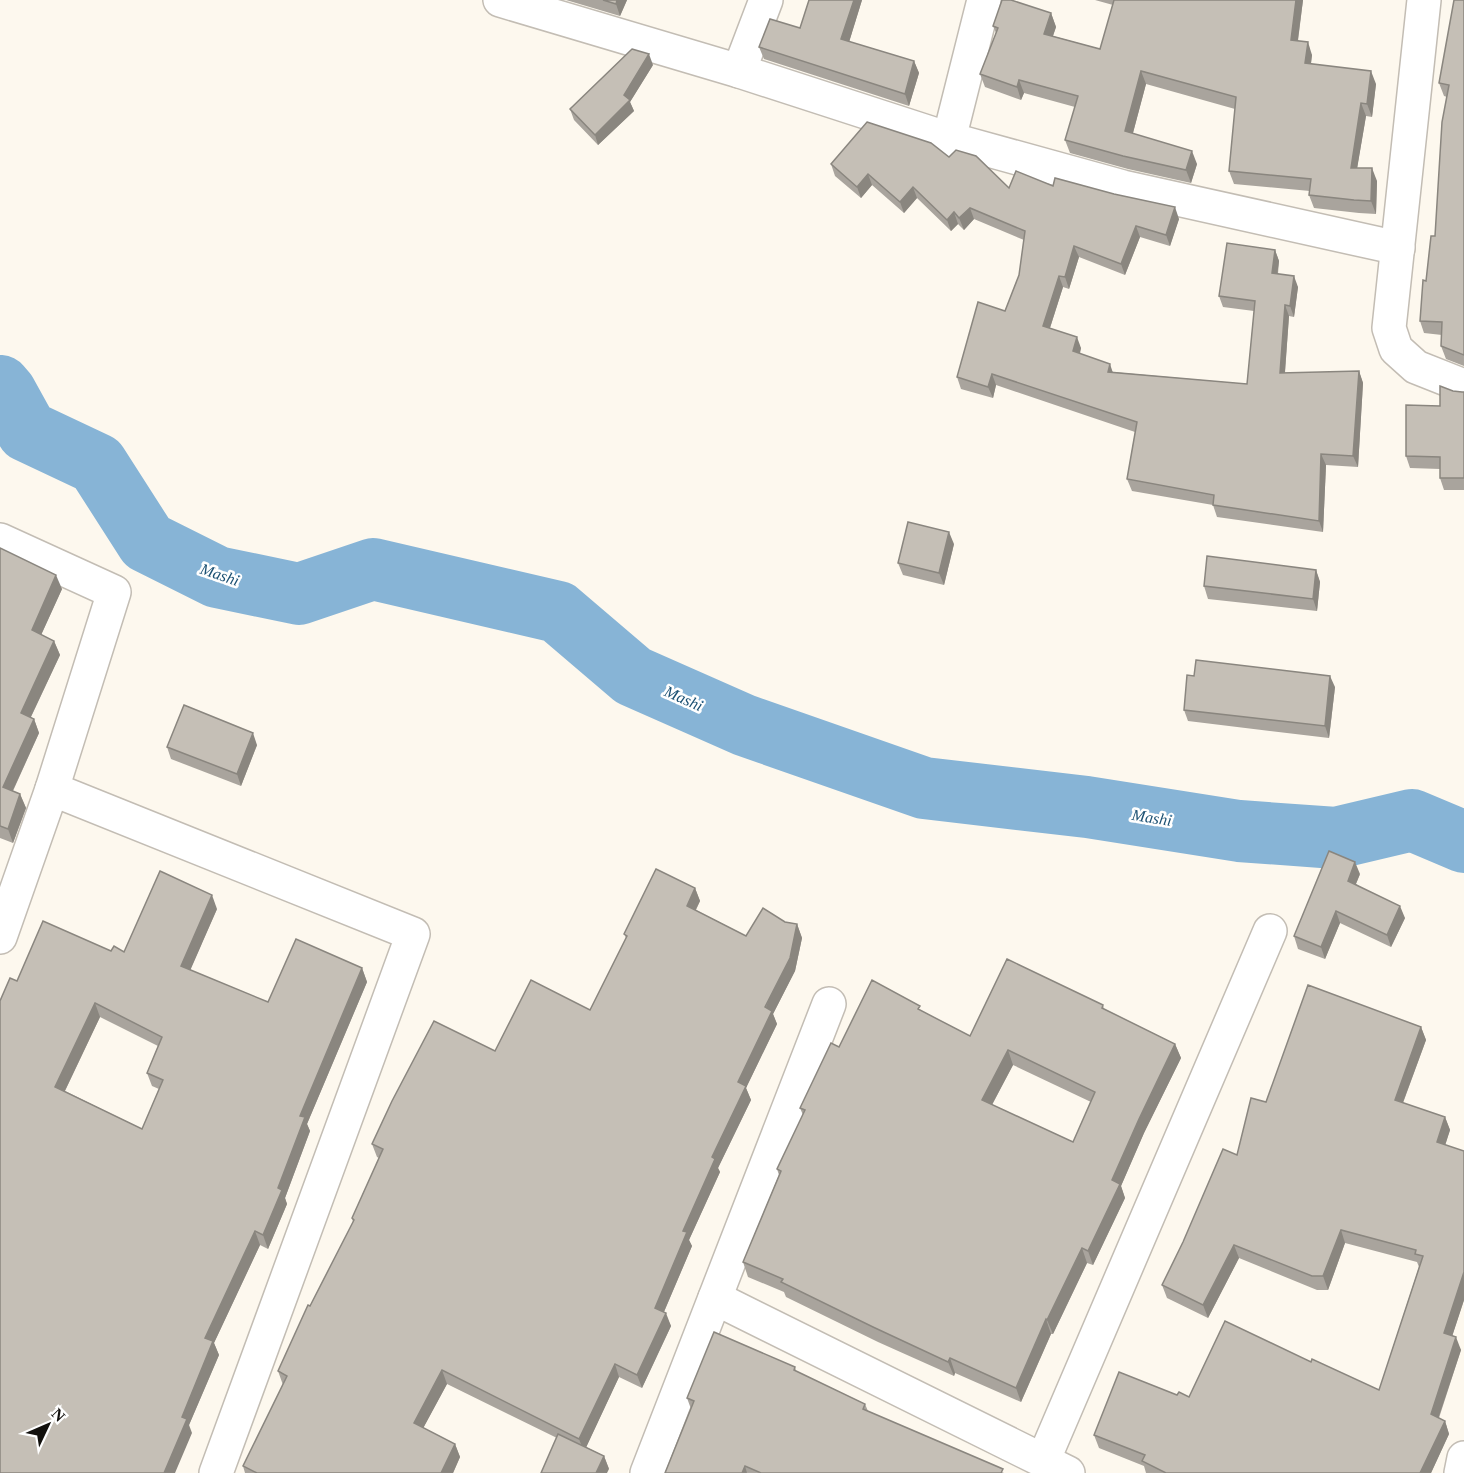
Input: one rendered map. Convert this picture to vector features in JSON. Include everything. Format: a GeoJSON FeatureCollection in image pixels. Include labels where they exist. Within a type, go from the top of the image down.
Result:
{"type":"FeatureCollection","features":[{"type":"Feature","properties":{"kind":"street"},"geometry":{"type":"LineString","coordinates":[[500,0],[739,71],[949,139],[1123,187],[1398,248]]}},
{"type":"Feature","properties":{"kind":"street"},"geometry":{"type":"LineString","coordinates":[[739,71],[766,0]]}},
{"type":"Feature","properties":{"kind":"street"},"geometry":{"type":"LineString","coordinates":[[949,139],[984,0]]}},
{"type":"Feature","properties":{"kind":"street"},"geometry":{"type":"LineString","coordinates":[[1424,0],[1389,328],[1396,349],[1416,367],[1464,386]]}},
{"type":"Feature","properties":{"kind":"street"},"geometry":{"type":"LineString","coordinates":[[0,540],[114,592],[52,789],[0,937]]}},
{"type":"Feature","properties":{"kind":"street"},"geometry":{"type":"LineString","coordinates":[[52,789],[412,934],[216,1473]]}},
{"type":"Feature","properties":{"kind":"street"},"geometry":{"type":"LineString","coordinates":[[715,1298],[1055,1467],[1270,931]]}},
{"type":"Feature","properties":{"kind":"street"},"geometry":{"type":"LineString","coordinates":[[647,1473],[829,1004]]}},
{"type":"Feature","properties":{"kind":"street"},"geometry":{"type":"LineString","coordinates":[[1461,1473],[1464,1458]]}},
{"type":"Feature","properties":{"kind":"building"},"geometry":{"type":"Polygon","coordinates":[[[603,0],[617,0],[616,4],[603,0]]]}},
{"type":"Feature","properties":{"kind":"building"},"geometry":{"type":"Polygon","coordinates":[[[809,0],[854,0],[841,39],[914,61],[905,94],[759,47],[770,19],[800,28],[809,0]]]}},
{"type":"Feature","properties":{"kind":"building"},"geometry":{"type":"Polygon","coordinates":[[[1002,0],[1011,0],[1051,13],[1044,34],[1100,49],[1114,0],[1296,0],[1291,40],[1308,42],[1305,63],[1371,71],[1367,104],[1361,103],[1351,168],[1372,168],[1371,201],[1309,195],[1311,179],[1229,171],[1236,97],[1141,71],[1125,131],[1192,151],[1186,170],[1065,140],[1078,96],[1019,80],[1017,87],[980,74],[998,28],[993,26],[1002,0]]]}},
{"type":"Feature","properties":{"kind":"building"},"geometry":{"type":"Polygon","coordinates":[[[1454,0],[1464,0],[1464,355],[1441,346],[1442,322],[1420,321],[1423,280],[1426,281],[1431,236],[1435,236],[1442,122],[1449,85],[1439,83],[1454,0]]]}},
{"type":"Feature","properties":{"kind":"building"},"geometry":{"type":"Polygon","coordinates":[[[632,49],[649,54],[624,95],[630,100],[595,135],[570,109],[632,49]]]}},
{"type":"Feature","properties":{"kind":"building"},"geometry":{"type":"Polygon","coordinates":[[[867,122],[931,143],[949,157],[956,150],[976,156],[1009,188],[1016,171],[1053,186],[1055,178],[1175,207],[1166,235],[1136,226],[1121,264],[1074,246],[1065,277],[1059,276],[1043,326],[1077,337],[1073,351],[1110,364],[1108,372],[1247,384],[1255,301],[1219,296],[1227,243],[1275,250],[1272,273],[1294,276],[1290,306],[1285,305],[1280,373],[1359,371],[1353,456],[1321,454],[1319,521],[1213,505],[1214,495],[1127,479],[1137,422],[992,374],[988,387],[957,377],[978,302],[1005,311],[1019,275],[1025,231],[970,208],[959,218],[954,212],[947,220],[913,187],[900,202],[868,174],[857,187],[831,164],[867,122]]]}},
{"type":"Feature","properties":{"kind":"building"},"geometry":{"type":"Polygon","coordinates":[[[1440,386],[1464,392],[1464,478],[1440,478],[1440,457],[1406,456],[1406,405],[1440,406],[1440,386]]]}},
{"type":"Feature","properties":{"kind":"building"},"geometry":{"type":"Polygon","coordinates":[[[908,522],[949,532],[939,573],[898,563],[908,522]]]}},
{"type":"Feature","properties":{"kind":"building"},"geometry":{"type":"Polygon","coordinates":[[[0,548],[56,575],[32,630],[54,641],[21,713],[34,719],[3,787],[20,794],[8,829],[0,826],[0,548]]]}},
{"type":"Feature","properties":{"kind":"building"},"geometry":{"type":"Polygon","coordinates":[[[1207,556],[1316,570],[1313,599],[1204,586],[1207,556]]]}},
{"type":"Feature","properties":{"kind":"building"},"geometry":{"type":"Polygon","coordinates":[[[1196,660],[1330,676],[1325,726],[1184,710],[1187,675],[1194,676],[1196,660]]]}},
{"type":"Feature","properties":{"kind":"building"},"geometry":{"type":"Polygon","coordinates":[[[184,705],[253,733],[237,774],[167,747],[184,705]]]}},
{"type":"Feature","properties":{"kind":"building"},"geometry":{"type":"Polygon","coordinates":[[[1329,851],[1355,862],[1348,881],[1400,906],[1387,935],[1336,911],[1321,947],[1294,936],[1329,851]]]}},
{"type":"Feature","properties":{"kind":"building"},"geometry":{"type":"Polygon","coordinates":[[[656,869],[695,888],[687,906],[746,936],[763,908],[785,922],[797,924],[790,958],[765,1007],[772,1011],[738,1082],[746,1086],[712,1157],[715,1159],[683,1231],[687,1232],[655,1308],[666,1313],[637,1375],[615,1364],[579,1439],[442,1370],[414,1423],[455,1444],[441,1473],[257,1473],[243,1466],[287,1376],[278,1371],[308,1305],[310,1306],[354,1220],[352,1218],[383,1149],[372,1144],[434,1021],[495,1051],[531,980],[590,1010],[627,936],[624,934],[656,869]]]}},
{"type":"Feature","properties":{"kind":"building"},"geometry":{"type":"Polygon","coordinates":[[[160,871],[212,895],[181,966],[268,1002],[296,939],[362,968],[300,1116],[305,1117],[278,1188],[282,1190],[263,1235],[255,1231],[205,1338],[213,1341],[182,1417],[187,1419],[164,1473],[0,1473],[0,1001],[10,978],[17,981],[43,921],[111,951],[114,946],[124,952],[160,871]],[[95,1003],[55,1087],[142,1129],[163,1080],[147,1073],[162,1037],[95,1003]]]}},
{"type":"Feature","properties":{"kind":"building"},"geometry":{"type":"Polygon","coordinates":[[[1007,959],[1103,1005],[1102,1008],[1175,1044],[1112,1180],[1120,1184],[1088,1251],[1082,1248],[1046,1319],[1016,1388],[950,1358],[948,1362],[781,1282],[783,1279],[743,1262],[781,1171],[777,1169],[805,1110],[800,1108],[831,1043],[839,1047],[872,980],[920,1006],[918,1009],[970,1036],[1007,959]],[[1008,1050],[982,1100],[1073,1142],[1095,1092],[1008,1050]]]}},
{"type":"Feature","properties":{"kind":"building"},"geometry":{"type":"Polygon","coordinates":[[[1308,985],[1421,1027],[1395,1100],[1445,1117],[1437,1142],[1464,1151],[1464,1272],[1444,1333],[1456,1337],[1431,1414],[1445,1421],[1420,1473],[1166,1473],[1142,1461],[1145,1455],[1094,1435],[1119,1372],[1177,1395],[1179,1392],[1189,1397],[1225,1321],[1311,1362],[1312,1359],[1379,1390],[1423,1256],[1415,1254],[1416,1250],[1341,1230],[1323,1276],[1312,1276],[1234,1245],[1203,1305],[1162,1285],[1223,1149],[1237,1155],[1251,1098],[1266,1102],[1308,985]]]}},
{"type":"Feature","properties":{"kind":"building"},"geometry":{"type":"Polygon","coordinates":[[[714,1332],[795,1367],[794,1370],[865,1404],[863,1409],[1003,1469],[1001,1473],[761,1473],[745,1466],[742,1473],[665,1473],[694,1401],[687,1398],[714,1332]]]}},
{"type":"Feature","properties":{"kind":"building"},"geometry":{"type":"Polygon","coordinates":[[[558,1434],[604,1456],[596,1473],[541,1473],[558,1434]]]}},
{"type":"Feature","properties":{"kind":"waterway","name":"Mashi"},"geometry":{"type":"LineString","coordinates":[[0,386],[27,431],[97,464],[147,542],[217,577],[299,594],[373,569],[558,612],[633,676],[744,725],[924,788],[1087,807],[1239,831],[1336,838],[1412,820],[1464,842]]}}]}
